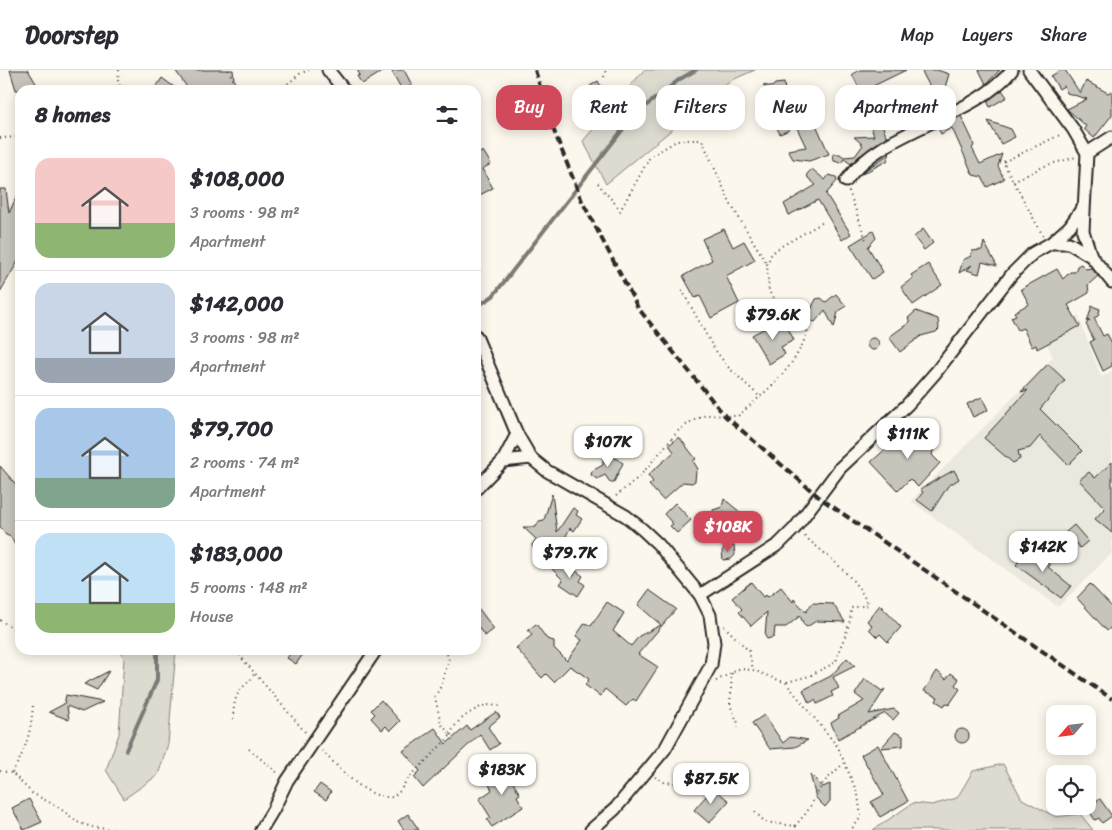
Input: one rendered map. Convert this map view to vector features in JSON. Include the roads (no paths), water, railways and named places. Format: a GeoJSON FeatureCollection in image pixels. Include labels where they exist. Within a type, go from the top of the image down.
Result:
{"type":"FeatureCollection","features":[{"type":"Feature","properties":{"kind":"street"},"geometry":{"type":"LineString","coordinates":[[328,70],[340,85]]}},
{"type":"Feature","properties":{"kind":"street"},"geometry":{"type":"LineString","coordinates":[[846,182],[859,164],[877,151],[984,94],[1012,70]]}},
{"type":"Feature","properties":{"kind":"street"},"geometry":{"type":"LineString","coordinates":[[1029,70],[1073,129],[1087,153],[1083,231],[1091,256]]}},
{"type":"Feature","properties":{"kind":"street"},"geometry":{"type":"LineString","coordinates":[[1087,153],[1112,137]]}},
{"type":"Feature","properties":{"kind":"street"},"geometry":{"type":"LineString","coordinates":[[700,594],[779,544],[795,528],[840,468],[907,405],[936,372],[1012,274],[1033,253],[1050,243],[1070,226],[1084,206]]}},
{"type":"Feature","properties":{"kind":"street"},"geometry":{"type":"LineString","coordinates":[[1050,243],[1069,243],[1091,256],[1112,282]]}},
{"type":"Feature","properties":{"kind":"street"},"geometry":{"type":"LineString","coordinates":[[481,348],[517,434],[531,458],[548,471],[626,516],[648,534],[700,594],[710,616],[714,643],[711,665],[665,749],[645,770],[615,808],[591,830]]}},
{"type":"Feature","properties":{"kind":"street"},"geometry":{"type":"LineString","coordinates":[[481,484],[503,461],[517,434]]}},
{"type":"Feature","properties":{"kind":"street"},"geometry":{"type":"LineString","coordinates":[[503,461],[531,458]]}},
{"type":"Feature","properties":{"kind":"street"},"geometry":{"type":"LineString","coordinates":[[261,830],[274,810],[287,781],[373,655]]}},
{"type":"Feature","properties":{"kind":"waterway"},"geometry":{"type":"LineString","coordinates":[[481,304],[493,296],[634,115],[680,79],[696,70]]}},
{"type":"Feature","properties":{"kind":"waterway"},"geometry":{"type":"LineString","coordinates":[[126,750],[157,680],[157,655]]}},
{"type":"Feature","properties":{"kind":"railway"},"geometry":{"type":"LineString","coordinates":[[535,70],[552,126],[582,201],[638,308],[725,416],[820,498],[1112,699]]}}]}
